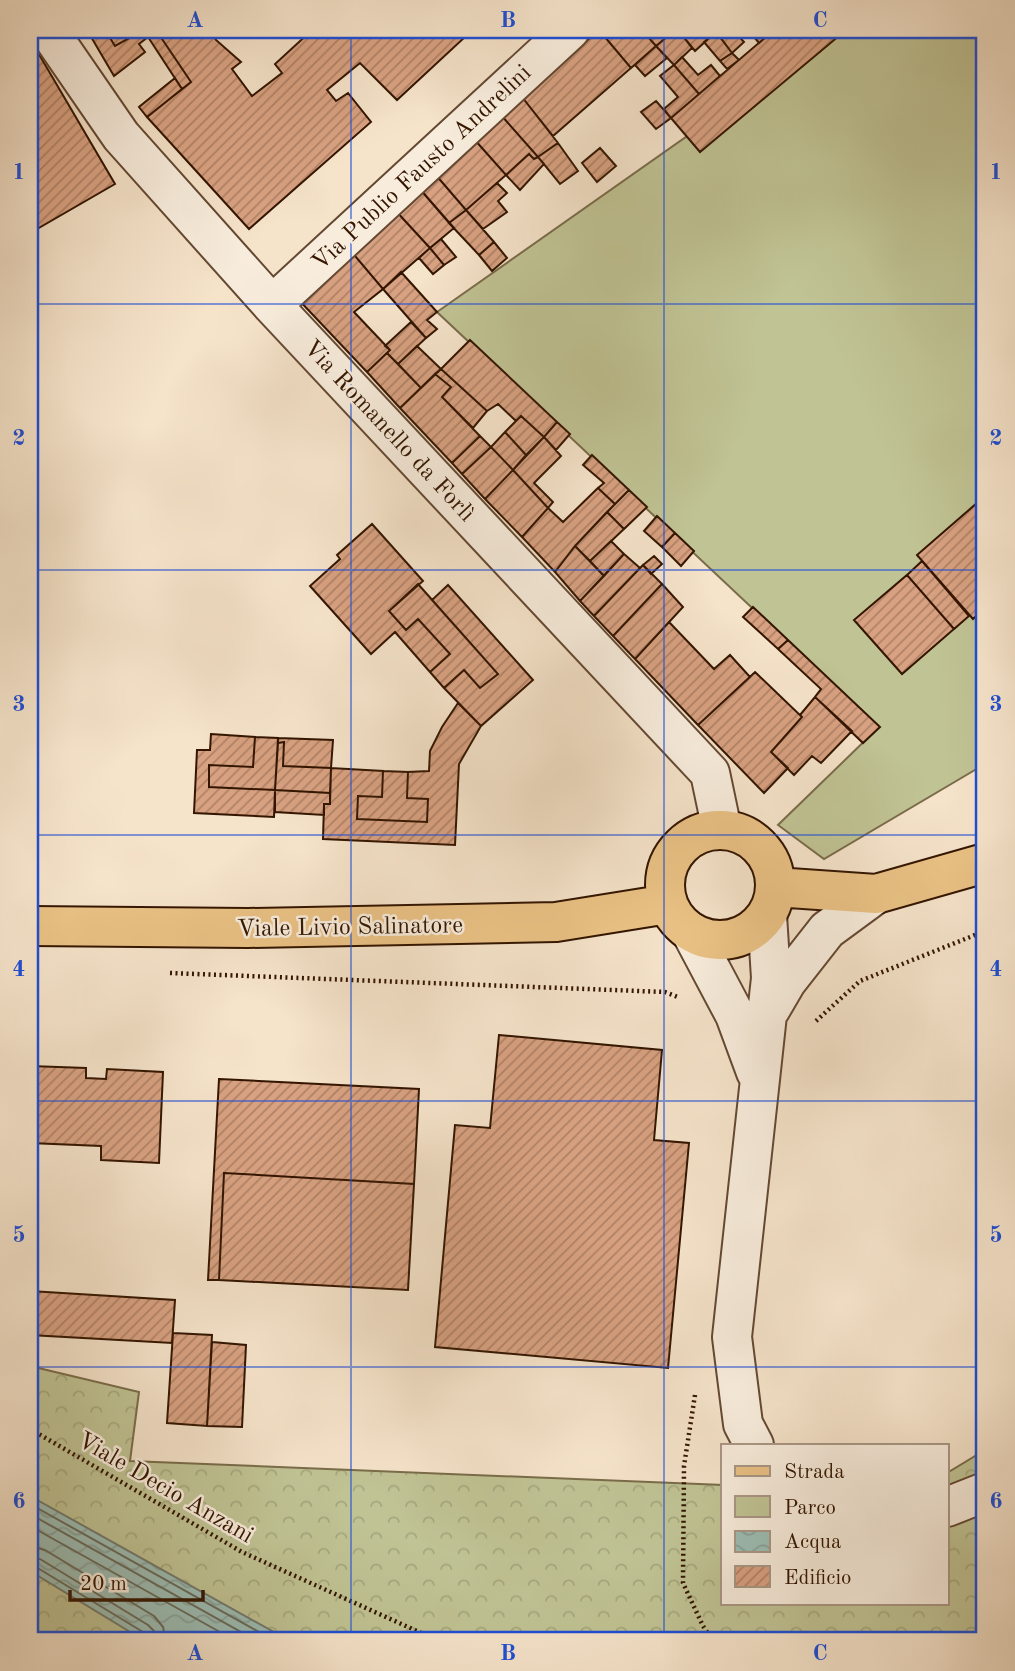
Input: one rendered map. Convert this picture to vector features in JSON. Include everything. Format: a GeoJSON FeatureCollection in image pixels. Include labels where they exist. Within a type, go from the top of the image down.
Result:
{"type":"FeatureCollection","features":[{"type":"Feature","properties":{"kind":"main road"},"geometry":{"type":"LineString","coordinates":[[722,830],[739,833],[754,842],[766,855],[773,870],[771,901],[756,927],[741,937],[707,939],[680,918],[665,887],[667,869],[676,853],[688,841],[704,832],[722,830]]}},
{"type":"Feature","properties":{"kind":"main road"},"geometry":{"type":"LineString","coordinates":[[771,901],[876,894],[985,863]]}},
{"type":"Feature","properties":{"kind":"main road","name":"Viale Livio Salinatore"},"geometry":{"type":"LineString","coordinates":[[30,926],[248,928],[680,918]]}},
{"type":"Feature","properties":{"kind":"street","name":"Via Romanello da Forlì"},"geometry":{"type":"LineString","coordinates":[[48,30],[121,136],[272,304],[710,773],[722,830]]}},
{"type":"Feature","properties":{"kind":"street","name":"Via Publio Fausto Andrelini"},"geometry":{"type":"LineString","coordinates":[[272,304],[570,30]]}},
{"type":"Feature","properties":{"kind":"street"},"geometry":{"type":"LineString","coordinates":[[750,1016],[787,981],[827,930],[876,894]]}},
{"type":"Feature","properties":{"kind":"street"},"geometry":{"type":"LineString","coordinates":[[750,1016],[771,978],[771,901]]}},
{"type":"Feature","properties":{"kind":"street"},"geometry":{"type":"LineString","coordinates":[[680,918],[750,1016],[759,1081],[732,1337],[743,1424],[753,1444]]}},
{"type":"Feature","properties":{"kind":"street"},"geometry":{"type":"LineString","coordinates":[[948,1507],[985,1492]]}},
{"type":"Feature","properties":{"kind":"path"},"geometry":{"type":"LineString","coordinates":[[169,973],[665,992],[719,1014],[813,1023],[860,981],[985,931]]}},
{"type":"Feature","properties":{"kind":"path"},"geometry":{"type":"LineString","coordinates":[[713,1641],[683,1583],[684,1466],[691,1407],[705,1364],[732,1337]]}},
{"type":"Feature","properties":{"kind":"path","name":"Viale Decio Anzani"},"geometry":{"type":"LineString","coordinates":[[30,1429],[242,1552],[439,1641]]}},
{"type":"Feature","properties":{"kind":"green space"},"geometry":{"type":"Polygon","coordinates":[[[838,30],[985,30],[985,764],[824,859],[778,825],[879,727],[437,312],[838,30]]]}},
{"type":"Feature","properties":{"kind":"green space"},"geometry":{"type":"Polygon","coordinates":[[[30,1366],[139,1392],[130,1461],[721,1485],[721,1604],[948,1604],[948,1472],[985,1450],[985,1641],[30,1641],[30,1366]]]}},
{"type":"Feature","properties":{"kind":"water"},"geometry":{"type":"Polygon","coordinates":[[[30,1496],[290,1641],[145,1641],[30,1571],[30,1496]]]}},
{"type":"Feature","properties":{"kind":"building"},"geometry":{"type":"Polygon","coordinates":[[[87,30],[105,30],[115,46],[144,30],[156,30],[191,82],[182,89],[148,37],[139,44],[145,52],[114,76],[87,30]]]}},
{"type":"Feature","properties":{"kind":"building"},"geometry":{"type":"Polygon","coordinates":[[[105,30],[144,30],[115,46],[105,30]]]}},
{"type":"Feature","properties":{"kind":"building"},"geometry":{"type":"Polygon","coordinates":[[[156,30],[211,30],[216,40],[241,62],[232,69],[252,96],[282,73],[275,64],[312,30],[459,30],[465,37],[397,100],[360,63],[327,90],[336,101],[348,93],[371,122],[249,229],[147,117],[191,82],[156,30]]]}},
{"type":"Feature","properties":{"kind":"building"},"geometry":{"type":"Polygon","coordinates":[[[599,30],[631,68],[553,136],[522,97],[599,30]]]}},
{"type":"Feature","properties":{"kind":"building"},"geometry":{"type":"Polygon","coordinates":[[[599,30],[642,30],[656,46],[631,68],[599,30]]]}},
{"type":"Feature","properties":{"kind":"building"},"geometry":{"type":"Polygon","coordinates":[[[642,30],[675,30],[656,46],[642,30]]]}},
{"type":"Feature","properties":{"kind":"building"},"geometry":{"type":"Polygon","coordinates":[[[678,30],[692,48],[674,65],[656,46],[678,30]]]}},
{"type":"Feature","properties":{"kind":"building"},"geometry":{"type":"Polygon","coordinates":[[[678,30],[715,30],[716,32],[695,51],[678,30]]]}},
{"type":"Feature","properties":{"kind":"building"},"geometry":{"type":"Polygon","coordinates":[[[715,30],[736,30],[734,31],[744,42],[732,53],[715,30]]]}},
{"type":"Feature","properties":{"kind":"building"},"geometry":{"type":"Polygon","coordinates":[[[774,30],[759,43],[750,32],[774,30]]]}},
{"type":"Feature","properties":{"kind":"building"},"geometry":{"type":"Polygon","coordinates":[[[774,30],[846,30],[700,152],[671,118],[774,30]]]}},
{"type":"Feature","properties":{"kind":"building"},"geometry":{"type":"Polygon","coordinates":[[[716,32],[732,53],[720,61],[704,42],[716,32]]]}},
{"type":"Feature","properties":{"kind":"building"},"geometry":{"type":"Polygon","coordinates":[[[30,39],[115,184],[30,233],[30,39]]]}},
{"type":"Feature","properties":{"kind":"building"},"geometry":{"type":"Polygon","coordinates":[[[656,46],[667,58],[645,76],[635,65],[656,46]]]}},
{"type":"Feature","properties":{"kind":"building"},"geometry":{"type":"Polygon","coordinates":[[[732,53],[739,60],[727,69],[720,61],[732,53]]]}},
{"type":"Feature","properties":{"kind":"building"},"geometry":{"type":"Polygon","coordinates":[[[682,57],[698,75],[711,65],[720,76],[699,94],[674,65],[682,57]]]}},
{"type":"Feature","properties":{"kind":"building"},"geometry":{"type":"Polygon","coordinates":[[[674,65],[699,94],[671,118],[664,109],[678,97],[660,76],[674,65]]]}},
{"type":"Feature","properties":{"kind":"building"},"geometry":{"type":"Polygon","coordinates":[[[175,78],[182,89],[147,117],[139,107],[175,78]]]}},
{"type":"Feature","properties":{"kind":"building"},"geometry":{"type":"Polygon","coordinates":[[[522,97],[558,143],[538,157],[501,115],[522,97]]]}},
{"type":"Feature","properties":{"kind":"building"},"geometry":{"type":"Polygon","coordinates":[[[656,101],[671,118],[656,129],[641,112],[656,101]]]}},
{"type":"Feature","properties":{"kind":"building"},"geometry":{"type":"Polygon","coordinates":[[[501,115],[538,157],[534,159],[529,154],[506,175],[474,139],[501,115]]]}},
{"type":"Feature","properties":{"kind":"building"},"geometry":{"type":"Polygon","coordinates":[[[474,139],[506,175],[466,210],[435,174],[474,139]]]}},
{"type":"Feature","properties":{"kind":"building"},"geometry":{"type":"Polygon","coordinates":[[[558,143],[578,171],[560,184],[538,157],[558,143]]]}},
{"type":"Feature","properties":{"kind":"building"},"geometry":{"type":"Polygon","coordinates":[[[600,148],[616,166],[597,182],[582,163],[600,148]]]}},
{"type":"Feature","properties":{"kind":"building"},"geometry":{"type":"Polygon","coordinates":[[[529,154],[534,159],[538,157],[544,164],[520,190],[506,175],[529,154]]]}},
{"type":"Feature","properties":{"kind":"building"},"geometry":{"type":"Polygon","coordinates":[[[435,174],[466,210],[449,223],[419,188],[435,174]]]}},
{"type":"Feature","properties":{"kind":"building"},"geometry":{"type":"Polygon","coordinates":[[[497,183],[507,193],[498,201],[507,212],[483,229],[466,210],[497,183]]]}},
{"type":"Feature","properties":{"kind":"building"},"geometry":{"type":"Polygon","coordinates":[[[419,188],[454,228],[430,248],[395,210],[419,188]]]}},
{"type":"Feature","properties":{"kind":"building"},"geometry":{"type":"Polygon","coordinates":[[[395,210],[430,248],[383,289],[350,250],[395,210]]]}},
{"type":"Feature","properties":{"kind":"building"},"geometry":{"type":"Polygon","coordinates":[[[466,210],[494,242],[479,255],[449,223],[466,210]]]}},
{"type":"Feature","properties":{"kind":"building"},"geometry":{"type":"Polygon","coordinates":[[[441,239],[456,257],[444,265],[430,248],[441,239]]]}},
{"type":"Feature","properties":{"kind":"building"},"geometry":{"type":"Polygon","coordinates":[[[494,242],[507,258],[492,271],[479,255],[494,242]]]}},
{"type":"Feature","properties":{"kind":"building"},"geometry":{"type":"Polygon","coordinates":[[[430,248],[444,265],[433,274],[419,258],[430,248]]]}},
{"type":"Feature","properties":{"kind":"building"},"geometry":{"type":"Polygon","coordinates":[[[350,250],[383,289],[354,312],[390,350],[367,372],[296,297],[350,250]]]}},
{"type":"Feature","properties":{"kind":"building"},"geometry":{"type":"Polygon","coordinates":[[[401,272],[437,312],[427,320],[437,329],[426,338],[383,289],[401,272]]]}},
{"type":"Feature","properties":{"kind":"building"},"geometry":{"type":"Polygon","coordinates":[[[411,322],[426,338],[398,364],[387,353],[390,350],[385,346],[411,322]]]}},
{"type":"Feature","properties":{"kind":"building"},"geometry":{"type":"Polygon","coordinates":[[[470,340],[557,422],[544,437],[521,416],[516,421],[498,404],[487,411],[441,369],[470,340]]]}},
{"type":"Feature","properties":{"kind":"building"},"geometry":{"type":"Polygon","coordinates":[[[417,346],[441,369],[421,388],[398,364],[417,346]]]}},
{"type":"Feature","properties":{"kind":"building"},"geometry":{"type":"Polygon","coordinates":[[[387,353],[421,388],[400,408],[367,372],[387,353]]]}},
{"type":"Feature","properties":{"kind":"building"},"geometry":{"type":"Polygon","coordinates":[[[441,369],[487,411],[473,428],[442,397],[451,387],[435,374],[441,369]]]}},
{"type":"Feature","properties":{"kind":"building"},"geometry":{"type":"Polygon","coordinates":[[[435,374],[451,387],[442,397],[480,436],[452,463],[400,408],[435,374]]]}},
{"type":"Feature","properties":{"kind":"building"},"geometry":{"type":"Polygon","coordinates":[[[521,416],[544,437],[526,455],[505,432],[521,416]]]}},
{"type":"Feature","properties":{"kind":"building"},"geometry":{"type":"Polygon","coordinates":[[[557,422],[570,434],[556,450],[544,437],[557,422]]]}},
{"type":"Feature","properties":{"kind":"building"},"geometry":{"type":"Polygon","coordinates":[[[505,432],[526,455],[513,470],[491,447],[505,432]]]}},
{"type":"Feature","properties":{"kind":"building"},"geometry":{"type":"Polygon","coordinates":[[[480,436],[491,447],[462,474],[452,463],[480,436]]]}},
{"type":"Feature","properties":{"kind":"building"},"geometry":{"type":"Polygon","coordinates":[[[544,437],[561,456],[534,483],[553,502],[548,508],[513,470],[544,437]]]}},
{"type":"Feature","properties":{"kind":"building"},"geometry":{"type":"Polygon","coordinates":[[[491,447],[513,470],[485,499],[462,474],[491,447]]]}},
{"type":"Feature","properties":{"kind":"building"},"geometry":{"type":"Polygon","coordinates":[[[592,455],[629,490],[615,504],[598,488],[604,483],[583,465],[592,455]]]}},
{"type":"Feature","properties":{"kind":"building"},"geometry":{"type":"Polygon","coordinates":[[[513,470],[548,508],[522,537],[485,499],[513,470]]]}},
{"type":"Feature","properties":{"kind":"building"},"geometry":{"type":"Polygon","coordinates":[[[598,488],[615,504],[575,546],[555,572],[522,537],[548,508],[563,522],[598,488]]]}},
{"type":"Feature","properties":{"kind":"building"},"geometry":{"type":"Polygon","coordinates":[[[629,490],[647,507],[624,529],[607,512],[629,490]]]}},
{"type":"Feature","properties":{"kind":"building"},"geometry":{"type":"Polygon","coordinates":[[[985,496],[985,608],[973,619],[917,555],[985,496]]]}},
{"type":"Feature","properties":{"kind":"building"},"geometry":{"type":"Polygon","coordinates":[[[607,512],[624,529],[590,561],[575,546],[607,512]]]}},
{"type":"Feature","properties":{"kind":"building"},"geometry":{"type":"Polygon","coordinates":[[[657,516],[675,533],[662,547],[644,531],[657,516]]]}},
{"type":"Feature","properties":{"kind":"building"},"geometry":{"type":"Polygon","coordinates":[[[372,524],[423,581],[389,611],[406,630],[418,619],[450,654],[430,672],[395,632],[371,654],[310,586],[340,559],[337,555],[372,524]]]}},
{"type":"Feature","properties":{"kind":"building"},"geometry":{"type":"Polygon","coordinates":[[[675,533],[694,551],[681,566],[662,547],[675,533]]]}},
{"type":"Feature","properties":{"kind":"building"},"geometry":{"type":"Polygon","coordinates":[[[611,541],[624,554],[604,576],[590,561],[611,541]]]}},
{"type":"Feature","properties":{"kind":"building"},"geometry":{"type":"Polygon","coordinates":[[[575,546],[604,576],[580,601],[555,572],[575,546]]]}},
{"type":"Feature","properties":{"kind":"building"},"geometry":{"type":"Polygon","coordinates":[[[624,554],[640,568],[594,616],[580,601],[624,554]]]}},
{"type":"Feature","properties":{"kind":"building"},"geometry":{"type":"Polygon","coordinates":[[[654,556],[662,564],[651,574],[643,565],[654,556]]]}},
{"type":"Feature","properties":{"kind":"building"},"geometry":{"type":"Polygon","coordinates":[[[922,561],[969,616],[954,629],[907,575],[922,561]]]}},
{"type":"Feature","properties":{"kind":"building"},"geometry":{"type":"Polygon","coordinates":[[[643,565],[662,584],[613,636],[594,616],[643,565]]]}},
{"type":"Feature","properties":{"kind":"building"},"geometry":{"type":"Polygon","coordinates":[[[907,575],[954,629],[902,674],[854,620],[907,575]]]}},
{"type":"Feature","properties":{"kind":"building"},"geometry":{"type":"Polygon","coordinates":[[[418,584],[498,674],[480,688],[464,670],[444,688],[430,672],[450,654],[418,619],[406,630],[389,611],[418,584]]]}},
{"type":"Feature","properties":{"kind":"building"},"geometry":{"type":"Polygon","coordinates":[[[662,584],[683,607],[635,659],[613,636],[662,584]]]}},
{"type":"Feature","properties":{"kind":"building"},"geometry":{"type":"Polygon","coordinates":[[[448,585],[533,680],[481,726],[444,688],[464,670],[480,688],[498,674],[432,600],[448,585]]]}},
{"type":"Feature","properties":{"kind":"building"},"geometry":{"type":"Polygon","coordinates":[[[753,607],[788,640],[778,649],[743,617],[753,607]]]}},
{"type":"Feature","properties":{"kind":"building"},"geometry":{"type":"Polygon","coordinates":[[[669,622],[714,669],[730,655],[750,677],[698,725],[635,659],[669,622]]]}},
{"type":"Feature","properties":{"kind":"building"},"geometry":{"type":"Polygon","coordinates":[[[788,640],[880,727],[863,743],[815,697],[821,689],[778,649],[788,640]]]}},
{"type":"Feature","properties":{"kind":"building"},"geometry":{"type":"Polygon","coordinates":[[[755,672],[802,717],[771,752],[788,768],[764,793],[698,725],[755,672]]]}},
{"type":"Feature","properties":{"kind":"building"},"geometry":{"type":"Polygon","coordinates":[[[815,697],[852,731],[821,763],[812,756],[794,775],[771,752],[802,717],[800,715],[815,697]]]}},
{"type":"Feature","properties":{"kind":"building"},"geometry":{"type":"Polygon","coordinates":[[[458,703],[481,726],[459,764],[455,845],[323,839],[324,804],[330,804],[331,768],[383,771],[382,797],[358,796],[357,819],[427,822],[428,799],[407,798],[408,772],[429,771],[430,751],[458,703]]]}},
{"type":"Feature","properties":{"kind":"building"},"geometry":{"type":"Polygon","coordinates":[[[211,734],[255,737],[253,767],[209,765],[209,787],[275,790],[274,817],[194,813],[197,750],[210,750],[211,734]]]}},
{"type":"Feature","properties":{"kind":"building"},"geometry":{"type":"Polygon","coordinates":[[[255,737],[278,738],[275,790],[209,787],[209,765],[253,767],[255,737]]]}},
{"type":"Feature","properties":{"kind":"building"},"geometry":{"type":"Polygon","coordinates":[[[278,738],[333,740],[331,768],[283,766],[284,742],[278,743],[278,738]]]}},
{"type":"Feature","properties":{"kind":"building"},"geometry":{"type":"Polygon","coordinates":[[[284,742],[283,766],[331,768],[330,793],[275,790],[278,743],[284,742]]]}},
{"type":"Feature","properties":{"kind":"building"},"geometry":{"type":"Polygon","coordinates":[[[383,771],[408,772],[407,798],[428,799],[427,822],[357,819],[358,796],[382,797],[383,771]]]}},
{"type":"Feature","properties":{"kind":"building"},"geometry":{"type":"Polygon","coordinates":[[[275,790],[330,793],[330,804],[324,804],[324,815],[275,812],[275,790]]]}},
{"type":"Feature","properties":{"kind":"building"},"geometry":{"type":"Polygon","coordinates":[[[499,1035],[662,1050],[654,1140],[689,1143],[668,1368],[435,1347],[455,1125],[490,1128],[499,1035]]]}},
{"type":"Feature","properties":{"kind":"building"},"geometry":{"type":"Polygon","coordinates":[[[30,1066],[86,1068],[86,1078],[106,1079],[107,1069],[163,1072],[159,1163],[101,1160],[101,1146],[30,1143],[30,1066]]]}},
{"type":"Feature","properties":{"kind":"building"},"geometry":{"type":"Polygon","coordinates":[[[219,1079],[419,1089],[414,1184],[224,1173],[219,1280],[208,1280],[219,1079]]]}},
{"type":"Feature","properties":{"kind":"building"},"geometry":{"type":"Polygon","coordinates":[[[224,1173],[414,1184],[408,1290],[219,1280],[224,1173]]]}},
{"type":"Feature","properties":{"kind":"building"},"geometry":{"type":"Polygon","coordinates":[[[30,1291],[175,1300],[172,1343],[30,1335],[30,1291]]]}},
{"type":"Feature","properties":{"kind":"building"},"geometry":{"type":"Polygon","coordinates":[[[173,1333],[212,1335],[207,1426],[167,1423],[173,1333]]]}},
{"type":"Feature","properties":{"kind":"building"},"geometry":{"type":"Polygon","coordinates":[[[212,1342],[246,1345],[242,1427],[207,1426],[212,1342]]]}}]}
